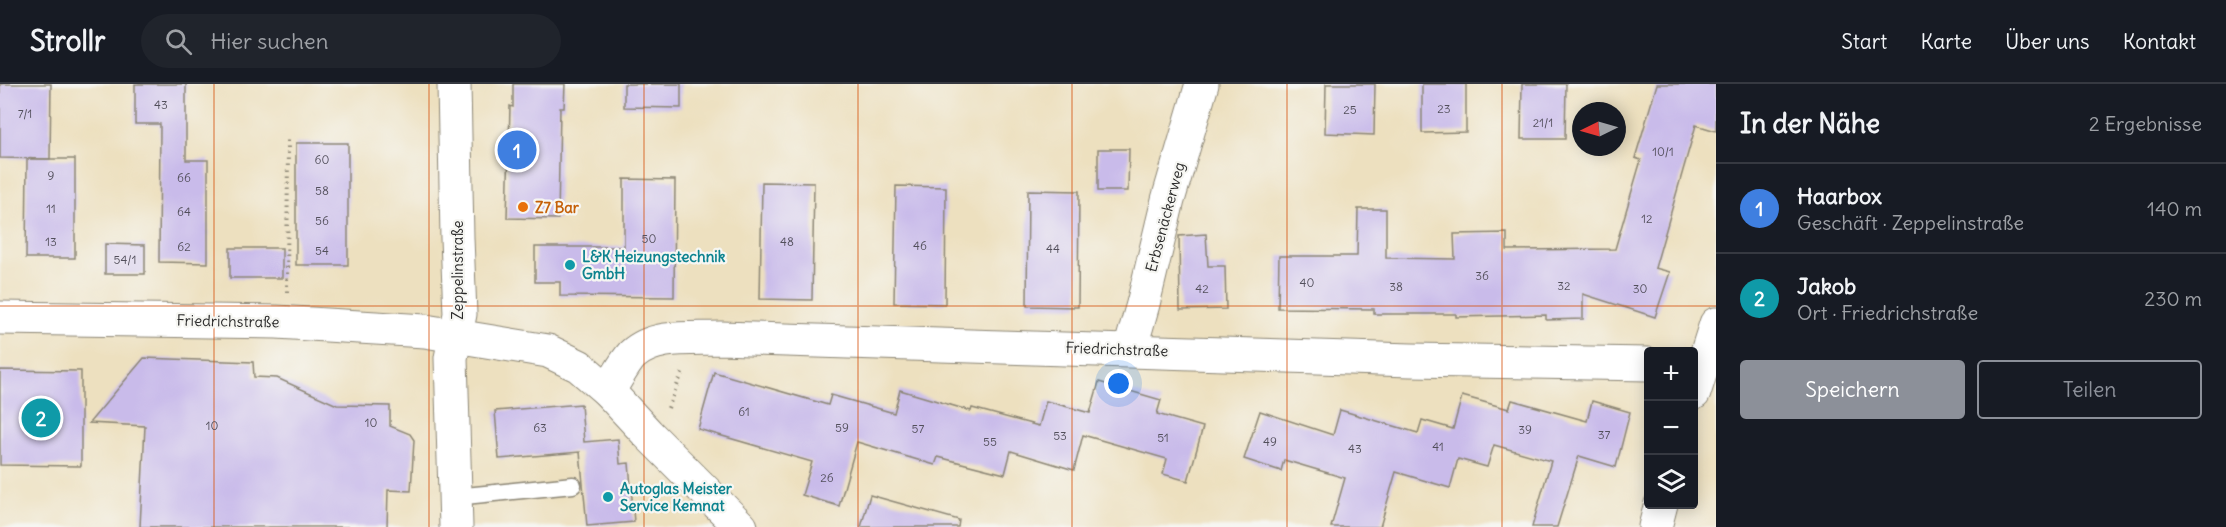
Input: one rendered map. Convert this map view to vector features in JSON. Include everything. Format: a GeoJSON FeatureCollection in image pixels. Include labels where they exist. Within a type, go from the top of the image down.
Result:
{"type":"FeatureCollection","features":[{"type":"Feature","properties":{"kind":"street","name":"Zeppelinstraße"},"geometry":{"type":"LineString","coordinates":[[454,84],[460,304],[451,358],[455,512]]}},
{"type":"Feature","properties":{"kind":"street","name":"Erbsenäckerweg"},"geometry":{"type":"LineString","coordinates":[[1130,350],[1168,200],[1202,84]]}},
{"type":"Feature","properties":{"kind":"street","name":"Friedrichstraße"},"geometry":{"type":"LineString","coordinates":[[0,318],[287,323],[425,331],[455,334],[548,351],[579,366],[608,391],[648,435],[741,527]]}},
{"type":"Feature","properties":{"kind":"street"},"geometry":{"type":"LineString","coordinates":[[1701,375],[1716,324]]}},
{"type":"Feature","properties":{"kind":"street","name":"Friedrichstraße"},"geometry":{"type":"LineString","coordinates":[[608,391],[632,356],[645,346],[662,340],[720,338],[1411,360],[1644,364]]}},
{"type":"Feature","properties":{"kind":"street"},"geometry":{"type":"LineString","coordinates":[[1655,527],[1660,509]]}},
{"type":"Feature","properties":{"kind":"lane"},"geometry":{"type":"LineString","coordinates":[[455,512],[573,485]]}},
{"type":"Feature","properties":{"kind":"path"},"geometry":{"type":"LineString","coordinates":[[287,323],[288,140]]}},
{"type":"Feature","properties":{"kind":"path"},"geometry":{"type":"LineString","coordinates":[[648,435],[665,417],[688,358],[691,339]]}},
{"type":"Feature","properties":{"kind":"building"},"geometry":{"type":"Polygon","coordinates":[[[0,84],[51,84],[50,159],[0,158],[0,84]]]}},
{"type":"Feature","properties":{"kind":"building"},"geometry":{"type":"Polygon","coordinates":[[[135,84],[186,84],[186,160],[208,160],[208,263],[159,262],[160,124],[135,124],[135,84]]]}},
{"type":"Feature","properties":{"kind":"building"},"geometry":{"type":"Polygon","coordinates":[[[513,84],[565,84],[564,108],[560,108],[558,219],[507,218],[510,106],[513,107],[513,84]]]}},
{"type":"Feature","properties":{"kind":"building"},"geometry":{"type":"Polygon","coordinates":[[[624,84],[681,84],[681,108],[624,107],[624,84]]]}},
{"type":"Feature","properties":{"kind":"building"},"geometry":{"type":"Polygon","coordinates":[[[1326,84],[1375,84],[1374,135],[1325,133],[1326,84]]]}},
{"type":"Feature","properties":{"kind":"building"},"geometry":{"type":"Polygon","coordinates":[[[1422,84],[1466,84],[1466,132],[1422,133],[1422,84]]]}},
{"type":"Feature","properties":{"kind":"building"},"geometry":{"type":"Polygon","coordinates":[[[1522,84],[1566,84],[1565,139],[1521,139],[1522,84]]]}},
{"type":"Feature","properties":{"kind":"building"},"geometry":{"type":"Polygon","coordinates":[[[1657,84],[1716,84],[1716,131],[1696,125],[1655,268],[1670,272],[1655,317],[1583,294],[1583,319],[1546,320],[1546,315],[1456,317],[1456,314],[1374,314],[1374,309],[1278,308],[1279,256],[1357,256],[1358,209],[1386,209],[1386,258],[1455,259],[1454,234],[1507,233],[1507,250],[1615,249],[1641,160],[1635,158],[1657,84]]]}},
{"type":"Feature","properties":{"kind":"building"},"geometry":{"type":"Polygon","coordinates":[[[296,143],[348,143],[348,265],[296,265],[296,143]]]}},
{"type":"Feature","properties":{"kind":"building"},"geometry":{"type":"Polygon","coordinates":[[[1098,149],[1129,149],[1128,191],[1098,191],[1098,149]]]}},
{"type":"Feature","properties":{"kind":"building"},"geometry":{"type":"Polygon","coordinates":[[[27,159],[75,159],[75,258],[26,258],[27,159]]]}},
{"type":"Feature","properties":{"kind":"building"},"geometry":{"type":"Polygon","coordinates":[[[624,179],[675,180],[674,297],[560,296],[560,282],[535,282],[535,247],[624,247],[624,179]]]}},
{"type":"Feature","properties":{"kind":"building"},"geometry":{"type":"Polygon","coordinates":[[[762,182],[814,183],[812,300],[760,299],[762,182]]]}},
{"type":"Feature","properties":{"kind":"building"},"geometry":{"type":"Polygon","coordinates":[[[896,186],[946,187],[945,304],[894,303],[896,186]]]}},
{"type":"Feature","properties":{"kind":"building"},"geometry":{"type":"Polygon","coordinates":[[[1028,190],[1079,191],[1078,307],[1027,306],[1028,190]]]}},
{"type":"Feature","properties":{"kind":"building"},"geometry":{"type":"Polygon","coordinates":[[[1206,234],[1208,266],[1225,266],[1226,309],[1180,310],[1179,236],[1206,234]]]}},
{"type":"Feature","properties":{"kind":"building"},"geometry":{"type":"Polygon","coordinates":[[[105,244],[145,245],[145,274],[105,274],[105,244]]]}},
{"type":"Feature","properties":{"kind":"building"},"geometry":{"type":"Polygon","coordinates":[[[230,248],[282,248],[282,278],[230,278],[230,248]]]}},
{"type":"Feature","properties":{"kind":"building"},"geometry":{"type":"Polygon","coordinates":[[[144,358],[253,362],[254,377],[277,378],[337,405],[390,406],[390,426],[410,434],[414,440],[411,491],[388,490],[387,527],[140,527],[145,426],[89,423],[144,358]]]}},
{"type":"Feature","properties":{"kind":"building"},"geometry":{"type":"Polygon","coordinates":[[[0,370],[81,371],[81,466],[0,465],[0,370]]]}},
{"type":"Feature","properties":{"kind":"building"},"geometry":{"type":"Polygon","coordinates":[[[714,372],[828,405],[831,395],[894,413],[900,390],[971,411],[972,408],[1039,426],[1046,401],[1090,413],[1099,382],[1161,400],[1157,414],[1203,427],[1188,481],[1163,474],[1167,459],[1083,435],[1074,470],[1011,451],[1005,474],[938,457],[935,465],[857,442],[839,506],[802,495],[812,462],[698,429],[714,372]]]}},
{"type":"Feature","properties":{"kind":"building"},"geometry":{"type":"Polygon","coordinates":[[[1462,396],[1509,409],[1512,400],[1587,421],[1592,401],[1630,412],[1616,467],[1579,456],[1557,527],[1532,527],[1551,461],[1494,445],[1487,467],[1458,459],[1450,488],[1396,472],[1380,527],[1331,527],[1345,478],[1284,460],[1281,471],[1244,459],[1260,411],[1333,435],[1340,410],[1418,433],[1422,420],[1453,429],[1462,396]]]}},
{"type":"Feature","properties":{"kind":"building"},"geometry":{"type":"Polygon","coordinates":[[[581,404],[584,442],[618,439],[620,464],[629,463],[634,522],[587,526],[580,452],[499,459],[495,411],[581,404]]]}},
{"type":"Feature","properties":{"kind":"building"},"geometry":{"type":"Polygon","coordinates":[[[870,495],[959,520],[958,527],[861,527],[870,495]]]}},
{"type":"Feature","properties":{"kind":"place","name":"Haarbox"},"geometry":{"type":"Point","coordinates":[517,150]}},
{"type":"Feature","properties":{"kind":"place","name":"Z7 Bar"},"geometry":{"type":"Point","coordinates":[523,207]}},
{"type":"Feature","properties":{"kind":"place","name":"L&K Heizungstechnik GmbH"},"geometry":{"type":"Point","coordinates":[570,265]}},
{"type":"Feature","properties":{"kind":"place","name":"Jakob"},"geometry":{"type":"Point","coordinates":[41,418]}},
{"type":"Feature","properties":{"kind":"place","name":"Autoglas Meister Service Kemnat"},"geometry":{"type":"Point","coordinates":[608,497]}}]}
